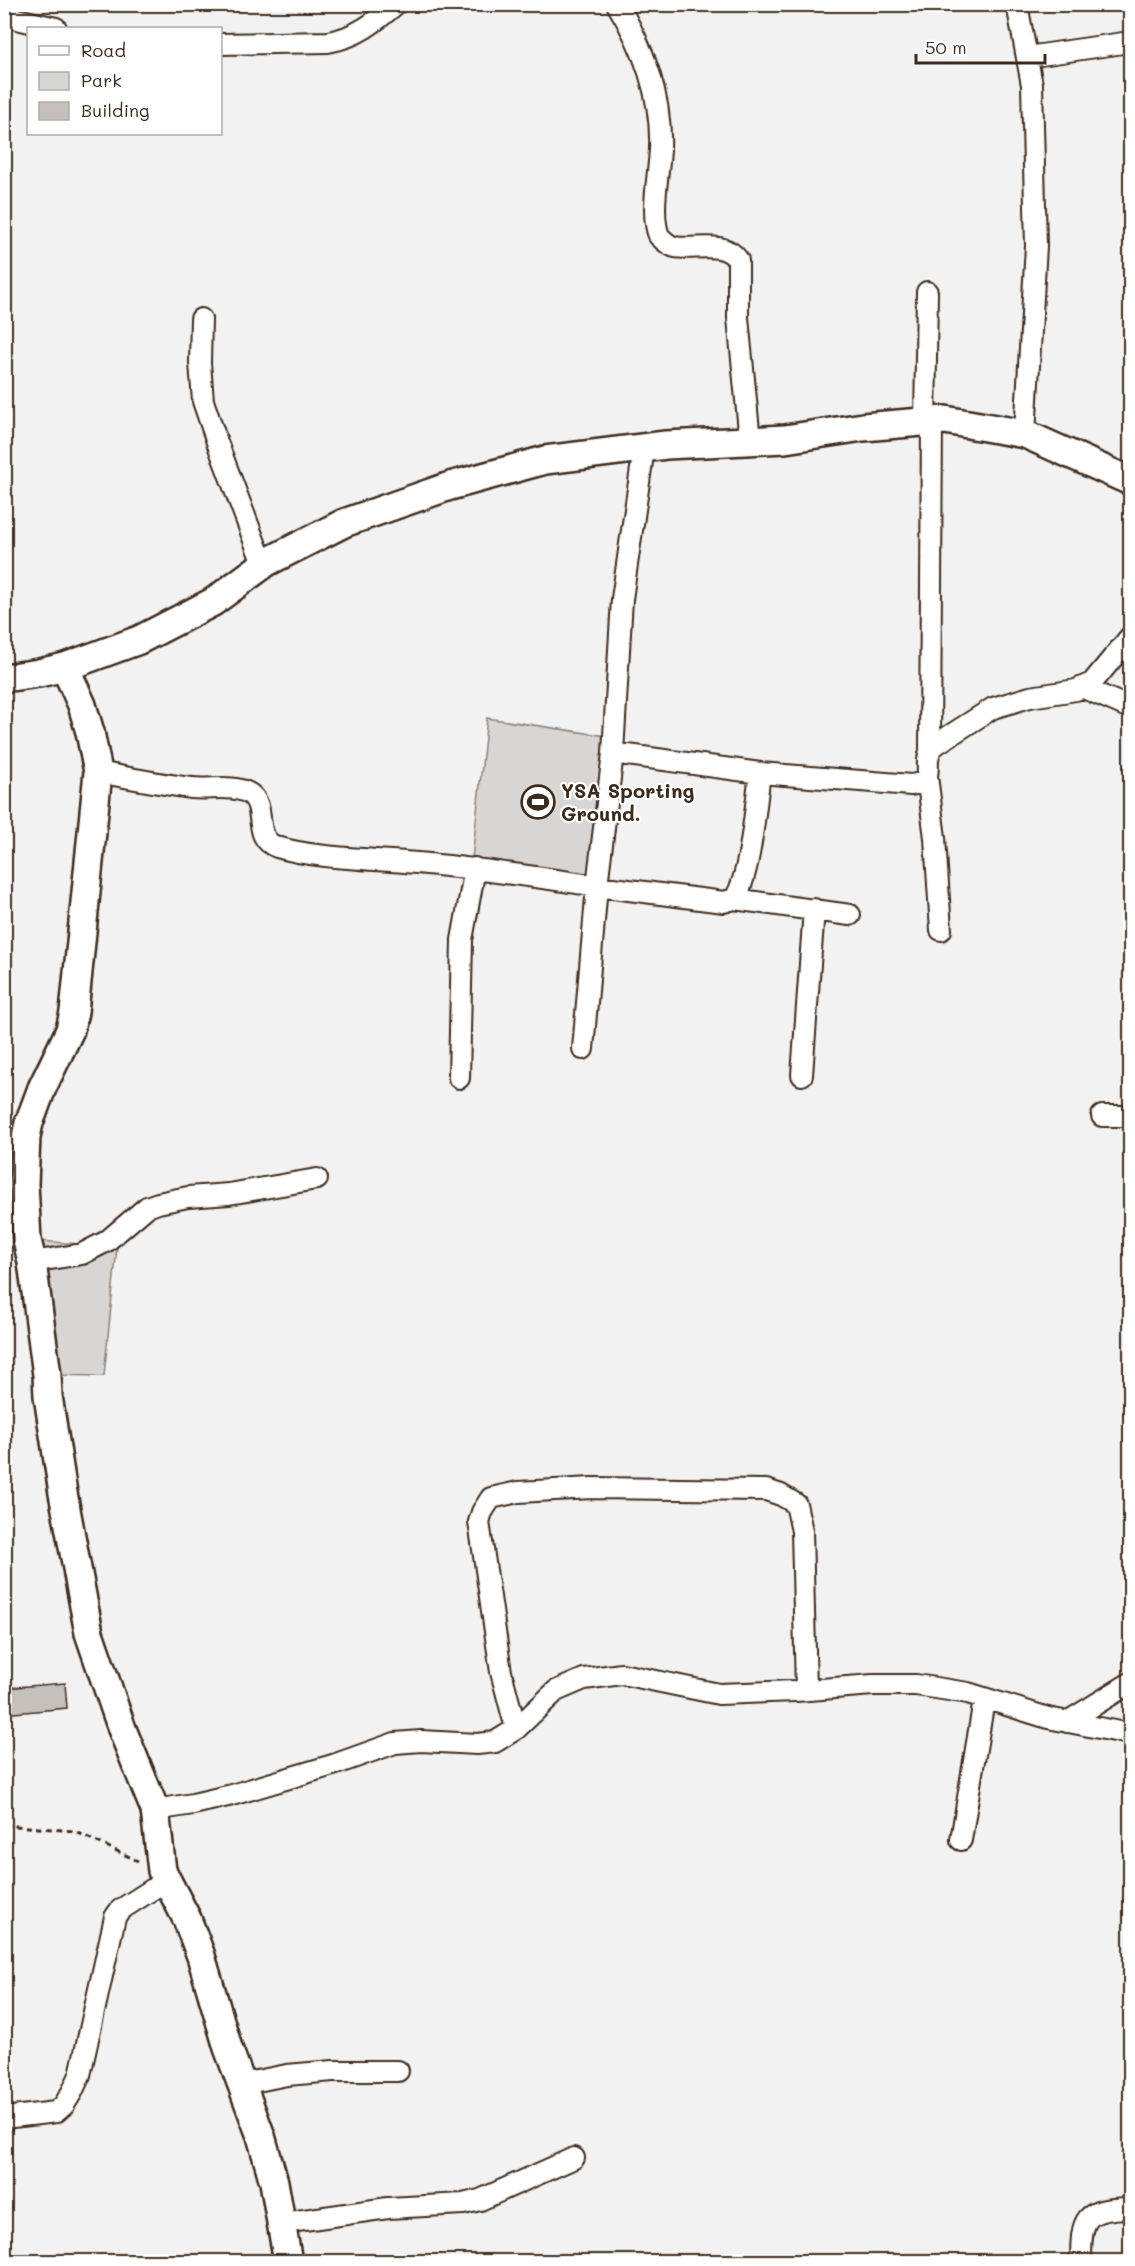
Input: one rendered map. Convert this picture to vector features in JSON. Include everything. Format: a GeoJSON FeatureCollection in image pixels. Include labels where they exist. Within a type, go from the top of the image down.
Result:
{"type":"FeatureCollection","features":[{"type":"Feature","properties":{"kind":"street"},"geometry":{"type":"LineString","coordinates":[[222,44],[328,42],[344,39],[354,36],[396,4]]}},
{"type":"Feature","properties":{"kind":"street"},"geometry":{"type":"LineString","coordinates":[[617,4],[646,60],[652,79],[660,146],[656,216],[659,236],[673,247],[719,248],[730,251],[738,260],[738,318],[750,441]]}},
{"type":"Feature","properties":{"kind":"street"},"geometry":{"type":"LineString","coordinates":[[1017,4],[1032,84],[1036,246],[1025,434]]}},
{"type":"Feature","properties":{"kind":"street"},"geometry":{"type":"LineString","coordinates":[[4,16],[33,13],[54,27]]}},
{"type":"Feature","properties":{"kind":"street"},"geometry":{"type":"LineString","coordinates":[[1027,57],[1131,42]]}},
{"type":"Feature","properties":{"kind":"street"},"geometry":{"type":"LineString","coordinates":[[927,292],[930,750],[927,776],[935,838],[941,930]]}},
{"type":"Feature","properties":{"kind":"street"},"geometry":{"type":"LineString","coordinates":[[201,319],[200,363],[203,400],[209,422],[263,564]]}},
{"type":"Feature","properties":{"kind":"street"},"geometry":{"type":"LineString","coordinates":[[4,678],[65,667],[139,640],[213,602],[263,564],[344,523],[450,486],[545,460],[644,447],[785,439],[863,427],[945,420],[1025,434],[1131,481]]}},
{"type":"Feature","properties":{"kind":"street"},"geometry":{"type":"LineString","coordinates":[[583,1049],[597,886],[614,753],[622,599],[644,447]]}},
{"type":"Feature","properties":{"kind":"street"},"geometry":{"type":"LineString","coordinates":[[930,750],[972,719],[993,708],[1030,697],[1084,688],[1092,683],[1131,637]]}},
{"type":"Feature","properties":{"kind":"street"},"geometry":{"type":"LineString","coordinates":[[65,667],[85,714],[98,772],[74,1012],[70,1030],[42,1088],[26,1137],[24,1184],[27,1240],[32,1262],[48,1396],[63,1494],[89,1634],[122,1728],[155,1810],[165,1876],[187,1919],[201,1956],[228,2048],[261,2136],[283,2223],[288,2262]]}},
{"type":"Feature","properties":{"kind":"street"},"geometry":{"type":"LineString","coordinates":[[1084,688],[1131,708]]}},
{"type":"Feature","properties":{"kind":"street"},"geometry":{"type":"LineString","coordinates":[[614,753],[760,773],[911,785],[918,784],[927,776]]}},
{"type":"Feature","properties":{"kind":"street"},"geometry":{"type":"LineString","coordinates":[[98,772],[193,788],[241,789],[254,797],[262,835],[268,842],[313,854],[475,868],[724,902],[734,899],[850,915]]}},
{"type":"Feature","properties":{"kind":"street"},"geometry":{"type":"LineString","coordinates":[[734,899],[740,889],[747,859],[760,773]]}},
{"type":"Feature","properties":{"kind":"street"},"geometry":{"type":"LineString","coordinates":[[459,1078],[462,940],[475,868]]}},
{"type":"Feature","properties":{"kind":"street"},"geometry":{"type":"LineString","coordinates":[[802,1075],[814,909]]}},
{"type":"Feature","properties":{"kind":"street"},"geometry":{"type":"LineString","coordinates":[[1102,1116],[1131,1116]]}},
{"type":"Feature","properties":{"kind":"street"},"geometry":{"type":"LineString","coordinates":[[32,1262],[82,1254],[107,1241],[147,1207],[158,1203],[317,1179]]}},
{"type":"Feature","properties":{"kind":"street"},"geometry":{"type":"LineString","coordinates":[[516,1729],[501,1672],[479,1522],[491,1498],[518,1492],[592,1488],[766,1490],[781,1495],[796,1504],[802,1531],[806,1690]]}},
{"type":"Feature","properties":{"kind":"street"},"geometry":{"type":"LineString","coordinates":[[155,1810],[232,1795],[336,1764],[395,1743],[421,1741],[477,1744],[495,1742],[516,1729],[556,1691],[584,1679],[622,1674],[719,1694],[873,1685],[916,1685],[968,1694],[1067,1722],[1131,1734]]}},
{"type":"Feature","properties":{"kind":"street"},"geometry":{"type":"LineString","coordinates":[[1067,1722],[1131,1683]]}},
{"type":"Feature","properties":{"kind":"street"},"geometry":{"type":"LineString","coordinates":[[961,1840],[984,1700]]}},
{"type":"Feature","properties":{"kind":"street"},"geometry":{"type":"LineString","coordinates":[[4,2118],[48,2115],[64,2105],[80,2074],[115,1917],[120,1910],[165,1876]]}},
{"type":"Feature","properties":{"kind":"street"},"geometry":{"type":"LineString","coordinates":[[242,2084],[287,2075],[398,2071]]}},
{"type":"Feature","properties":{"kind":"street"},"geometry":{"type":"LineString","coordinates":[[283,2223],[388,2208],[464,2204],[480,2200],[574,2158]]}},
{"type":"Feature","properties":{"kind":"street"},"geometry":{"type":"LineString","coordinates":[[1081,2262],[1081,2234],[1086,2220],[1094,2212],[1111,2208],[1131,2208]]}},
{"type":"Feature","properties":{"kind":"path"},"geometry":{"type":"LineString","coordinates":[[4,1825],[74,1831],[165,1876]]}},
{"type":"Feature","properties":{"kind":"green space","name":"YSA Sporting Ground."},"geometry":{"type":"Polygon","coordinates":[[[487,718],[606,736],[589,885],[471,868],[487,718]]]}},
{"type":"Feature","properties":{"kind":"green space"},"geometry":{"type":"Polygon","coordinates":[[[27,1240],[117,1247],[104,1376],[47,1375],[27,1240]]]}},
{"type":"Feature","properties":{"kind":"building"},"geometry":{"type":"Polygon","coordinates":[[[65,1683],[67,1708],[4,1714],[4,1688],[65,1683]]]}},
{"type":"Feature","properties":{"kind":"place","name":"YSA Sporting Ground."},"geometry":{"type":"Point","coordinates":[538,802]}}]}
